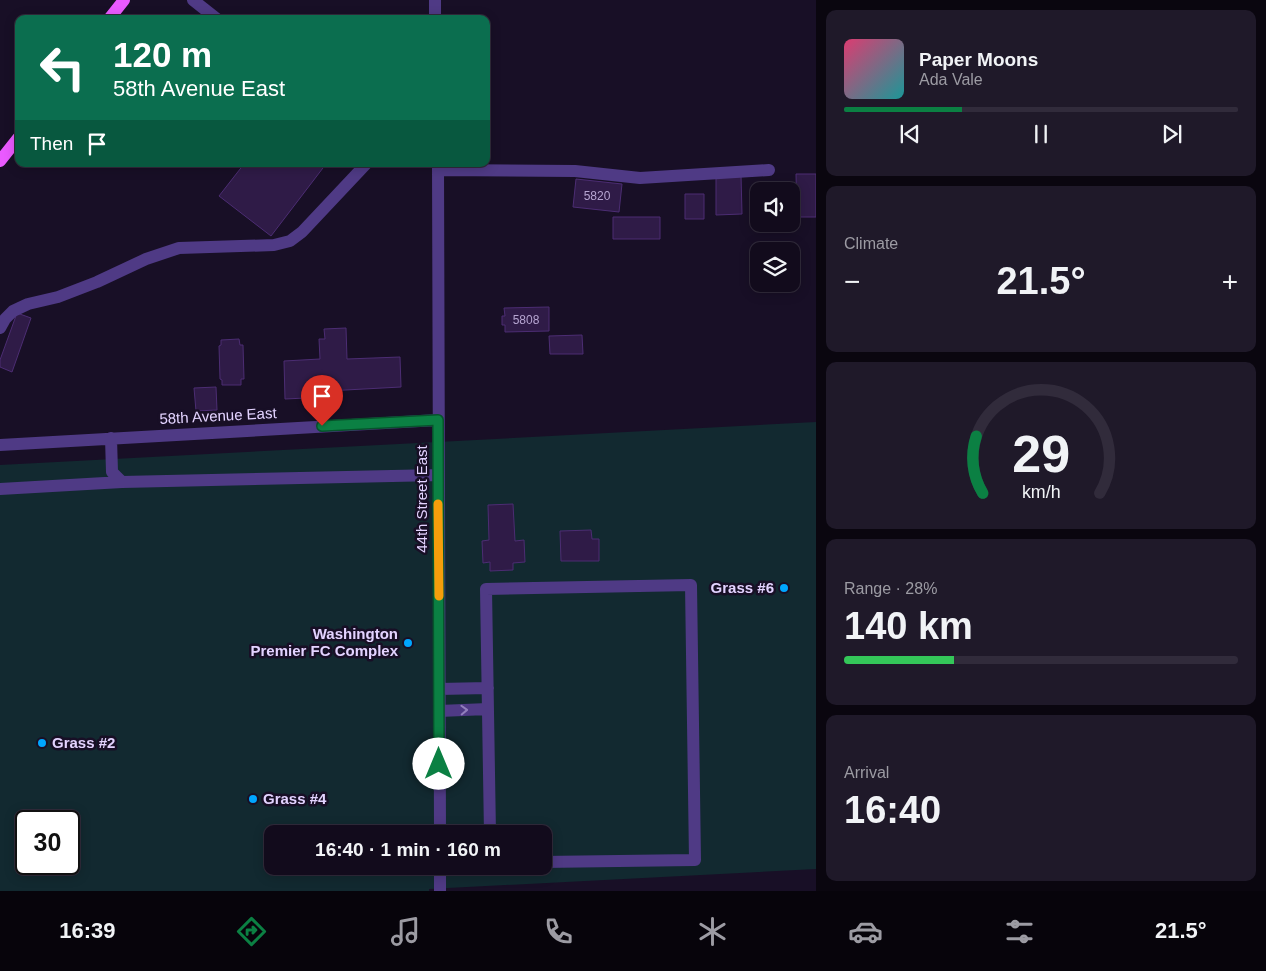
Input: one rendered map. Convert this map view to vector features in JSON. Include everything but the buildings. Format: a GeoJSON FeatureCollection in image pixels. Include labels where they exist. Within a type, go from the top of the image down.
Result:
{"type":"FeatureCollection","features":[{"type":"Feature","properties":{"kind":"main road"},"geometry":{"type":"LineString","coordinates":[[112,15],[124,0]]}},
{"type":"Feature","properties":{"kind":"main road"},"geometry":{"type":"LineString","coordinates":[[0,161],[15,142]]}},
{"type":"Feature","properties":{"kind":"street"},"geometry":{"type":"LineString","coordinates":[[193,0],[212,15]]}},
{"type":"Feature","properties":{"kind":"street"},"geometry":{"type":"LineString","coordinates":[[435,0],[436,15]]}},
{"type":"Feature","properties":{"kind":"street"},"geometry":{"type":"LineString","coordinates":[[0,328],[5,319],[20,307],[58,297],[97,282],[146,259],[179,248],[274,245],[290,241],[302,232],[363,167]]}},
{"type":"Feature","properties":{"kind":"street"},"geometry":{"type":"LineString","coordinates":[[438,167],[575,171],[640,178],[769,170]]}},
{"type":"Feature","properties":{"kind":"street","name":"44th Street East"},"geometry":{"type":"LineString","coordinates":[[438,167],[440,825]]}},
{"type":"Feature","properties":{"kind":"street","name":"58th Avenue East"},"geometry":{"type":"LineString","coordinates":[[0,445],[438,420]]}},
{"type":"Feature","properties":{"kind":"street"},"geometry":{"type":"LineString","coordinates":[[111,438],[112,472],[122,482]]}},
{"type":"Feature","properties":{"kind":"street"},"geometry":{"type":"LineString","coordinates":[[0,489],[122,482],[438,475]]}},
{"type":"Feature","properties":{"kind":"street"},"geometry":{"type":"LineString","coordinates":[[490,825],[486,589],[690,586],[695,860],[552,862]]}},
{"type":"Feature","properties":{"kind":"street"},"geometry":{"type":"LineString","coordinates":[[439,689],[488,688]]}},
{"type":"Feature","properties":{"kind":"street"},"geometry":{"type":"LineString","coordinates":[[439,711],[488,709]]}},
{"type":"Feature","properties":{"kind":"street"},"geometry":{"type":"LineString","coordinates":[[440,875],[440,891]]}},
{"type":"Feature","properties":{"kind":"shaded area","name":"Washington Premier FC Complex"},"geometry":{"type":"Polygon","coordinates":[[[816,422],[816,869],[429,889],[429,891],[0,891],[0,465],[816,422]]]}},
{"type":"Feature","properties":{"kind":"slow traffic"},"geometry":{"type":"LineString","coordinates":[[438,504],[439,596]]}},
{"type":"Feature","properties":{"kind":"place","name":"Grass #6"},"geometry":{"type":"Point","coordinates":[784,588]}},
{"type":"Feature","properties":{"kind":"place","name":"Washington Premier FC Complex"},"geometry":{"type":"Point","coordinates":[408,643]}},
{"type":"Feature","properties":{"kind":"place","name":"Grass #2"},"geometry":{"type":"Point","coordinates":[42,743]}},
{"type":"Feature","properties":{"kind":"place","name":"Grass #4"},"geometry":{"type":"Point","coordinates":[253,799]}},
{"type":"Feature","properties":{"kind":"route"},"geometry":{"type":"LineString","coordinates":[[322,426],[438,420],[439,764]]}}]}
